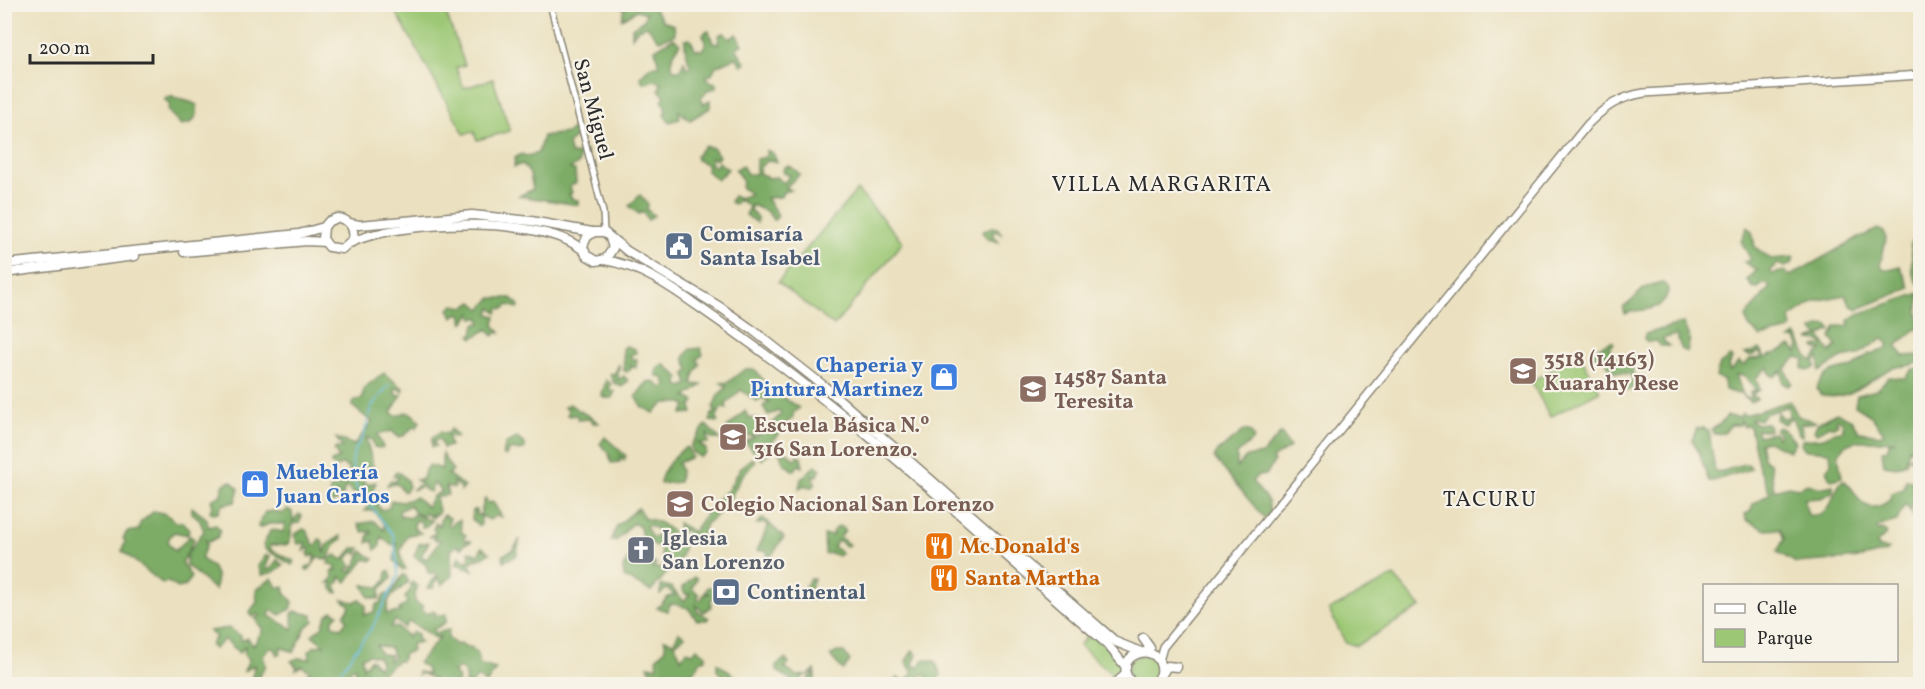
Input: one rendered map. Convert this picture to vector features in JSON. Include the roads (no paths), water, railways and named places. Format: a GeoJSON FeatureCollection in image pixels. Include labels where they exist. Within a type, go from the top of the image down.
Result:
{"type":"FeatureCollection","features":[{"type":"Feature","properties":{"kind":"highway"},"geometry":{"type":"LineString","coordinates":[[325,242],[324,227],[328,221],[337,218],[359,225],[472,215],[531,221],[607,235],[627,251],[720,307],[824,386],[1116,642],[1159,661],[1168,684]]}},
{"type":"Feature","properties":{"kind":"highway"},"geometry":{"type":"LineString","coordinates":[[349,223],[353,235],[351,243]]}},
{"type":"Feature","properties":{"kind":"highway"},"geometry":{"type":"LineString","coordinates":[[4,273],[143,255],[307,241],[325,242],[335,249],[342,249],[369,235],[431,226],[502,226],[567,240],[594,260],[630,266],[675,290],[774,359],[1107,644],[1133,684]]}},
{"type":"Feature","properties":{"kind":"highway"},"geometry":{"type":"LineString","coordinates":[[4,264],[299,234],[324,227]]}},
{"type":"Feature","properties":{"kind":"highway"},"geometry":{"type":"LineString","coordinates":[[585,252],[584,241],[592,232]]}},
{"type":"Feature","properties":{"kind":"highway"},"geometry":{"type":"LineString","coordinates":[[604,260],[612,251],[607,235]]}},
{"type":"Feature","properties":{"kind":"highway"},"geometry":{"type":"LineString","coordinates":[[1117,682],[1126,675],[1131,657],[1145,653],[1149,648],[1143,638]]}},
{"type":"Feature","properties":{"kind":"highway"},"geometry":{"type":"LineString","coordinates":[[1154,684],[1167,666],[1177,667]]}},
{"type":"Feature","properties":{"kind":"main road"},"geometry":{"type":"LineString","coordinates":[[1159,661],[1163,647],[1584,130],[1609,105],[1628,95],[1644,93],[1920,75]]}},
{"type":"Feature","properties":{"kind":"main road"},"geometry":{"type":"LineString","coordinates":[[1145,653],[1163,647]]}},
{"type":"Feature","properties":{"kind":"street","name":"San Miguel"},"geometry":{"type":"LineString","coordinates":[[550,4],[607,235]]}},
{"type":"Feature","properties":{"kind":"waterway"},"geometry":{"type":"LineString","coordinates":[[331,684],[373,626],[398,576],[394,536],[356,487],[352,463],[354,451],[364,435],[371,407],[389,385]]}},
{"type":"Feature","properties":{"kind":"place","name":"Comisaría Santa Isabel"},"geometry":{"type":"Point","coordinates":[679,246]}},
{"type":"Feature","properties":{"kind":"place","name":"3518 (14163) Kuarahy Rese"},"geometry":{"type":"Point","coordinates":[1523,371]}},
{"type":"Feature","properties":{"kind":"place","name":"Chaperia y Pintura Martinez"},"geometry":{"type":"Point","coordinates":[944,377]}},
{"type":"Feature","properties":{"kind":"place","name":"14587 Santa Teresita"},"geometry":{"type":"Point","coordinates":[1033,389]}},
{"type":"Feature","properties":{"kind":"place","name":"Escuela Básica N.º 316 San Lorenzo."},"geometry":{"type":"Point","coordinates":[733,437]}},
{"type":"Feature","properties":{"kind":"place","name":"Mueblería Juan Carlos"},"geometry":{"type":"Point","coordinates":[255,484]}},
{"type":"Feature","properties":{"kind":"place","name":"Colegio Nacional San Lorenzo"},"geometry":{"type":"Point","coordinates":[680,504]}},
{"type":"Feature","properties":{"kind":"place","name":"Mc Donald's"},"geometry":{"type":"Point","coordinates":[939,546]}},
{"type":"Feature","properties":{"kind":"place","name":"Iglesia San Lorenzo"},"geometry":{"type":"Point","coordinates":[641,550]}},
{"type":"Feature","properties":{"kind":"place","name":"Santa Martha"},"geometry":{"type":"Point","coordinates":[944,578]}},
{"type":"Feature","properties":{"kind":"place","name":"Continental"},"geometry":{"type":"Point","coordinates":[726,592]}},
{"type":"Feature","properties":{"kind":"district","name":"VILLA MARGARITA"},"geometry":{"type":"Point","coordinates":[1162,183]}},
{"type":"Feature","properties":{"kind":"district","name":"TACURU"},"geometry":{"type":"Point","coordinates":[1490,498]}}]}
